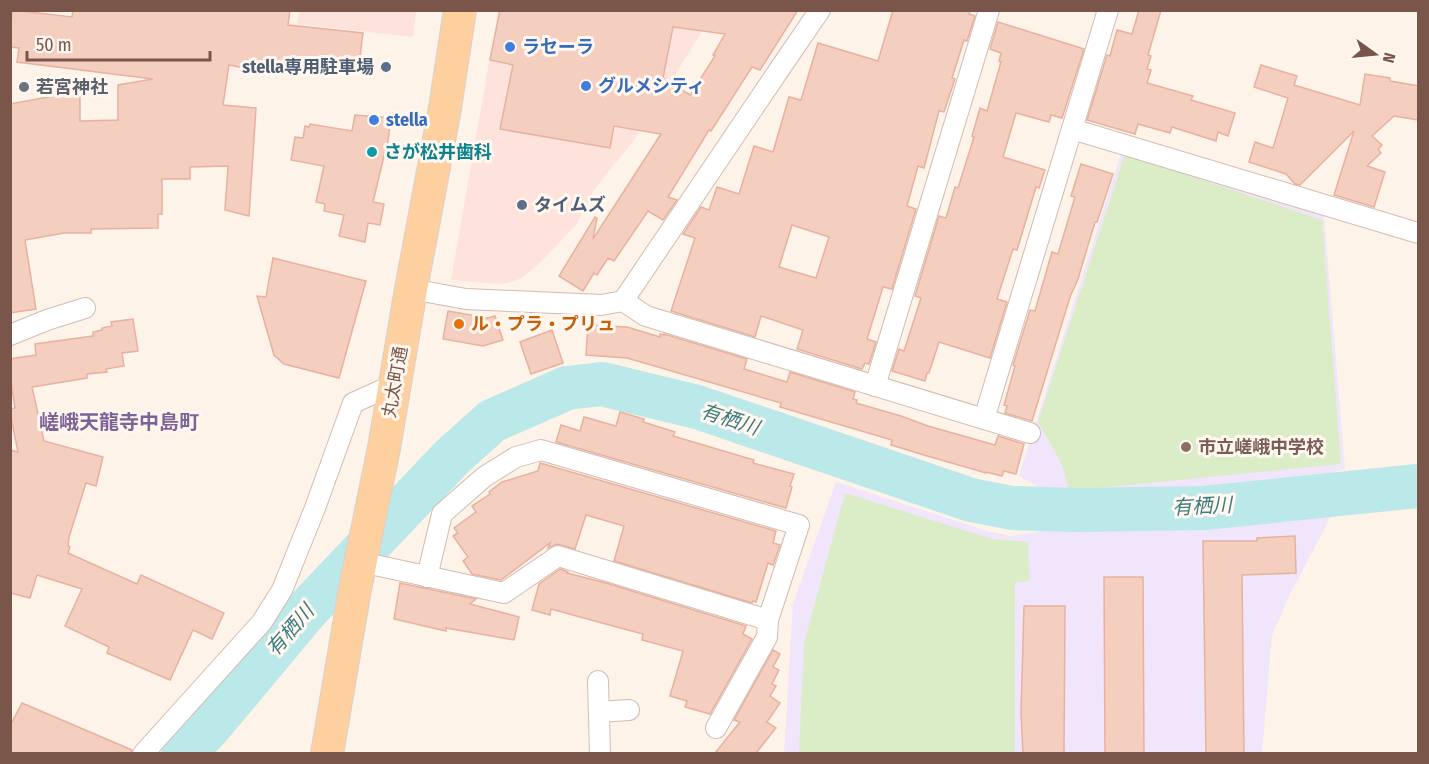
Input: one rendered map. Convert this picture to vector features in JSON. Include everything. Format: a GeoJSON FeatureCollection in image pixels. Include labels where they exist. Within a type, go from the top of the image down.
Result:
{"type":"FeatureCollection","features":[{"type":"Feature","properties":{"kind":"main road","name":"丸太町通"},"geometry":{"type":"LineString","coordinates":[[327,753],[365,573],[368,526],[445,108],[460,10]]}},
{"type":"Feature","properties":{"kind":"street"},"geometry":{"type":"LineString","coordinates":[[623,301],[820,10]]}},
{"type":"Feature","properties":{"kind":"street"},"geometry":{"type":"LineString","coordinates":[[875,386],[989,10]]}},
{"type":"Feature","properties":{"kind":"street"},"geometry":{"type":"LineString","coordinates":[[984,419],[1108,10]]}},
{"type":"Feature","properties":{"kind":"street"},"geometry":{"type":"LineString","coordinates":[[1072,129],[1419,233]]}},
{"type":"Feature","properties":{"kind":"street"},"geometry":{"type":"LineString","coordinates":[[411,289],[466,299],[601,305],[623,301],[646,316],[1030,434]]}},
{"type":"Feature","properties":{"kind":"street"},"geometry":{"type":"LineString","coordinates":[[10,335],[85,308]]}},
{"type":"Feature","properties":{"kind":"street"},"geometry":{"type":"LineString","coordinates":[[143,753],[262,622],[282,590],[353,403],[395,384]]}},
{"type":"Feature","properties":{"kind":"street"},"geometry":{"type":"LineString","coordinates":[[428,577],[442,514],[484,477],[516,457],[541,450],[799,525],[768,620],[767,637],[716,728]]}},
{"type":"Feature","properties":{"kind":"street"},"geometry":{"type":"LineString","coordinates":[[365,573],[428,577],[504,593],[558,556],[768,620]]}},
{"type":"Feature","properties":{"kind":"street"},"geometry":{"type":"LineString","coordinates":[[598,681],[600,753]]}},
{"type":"Feature","properties":{"kind":"street"},"geometry":{"type":"LineString","coordinates":[[599,712],[629,710]]}},
{"type":"Feature","properties":{"kind":"shaded area"},"geometry":{"type":"Polygon","coordinates":[[[299,11],[416,11],[413,37],[297,24],[299,11]]]}},
{"type":"Feature","properties":{"kind":"shaded area"},"geometry":{"type":"Polygon","coordinates":[[[498,11],[715,11],[634,140],[593,191],[576,225],[540,263],[522,278],[508,283],[451,280],[498,11]]]}},
{"type":"Feature","properties":{"kind":"shaded area","name":"市立嵯峨中学校"},"geometry":{"type":"Polygon","coordinates":[[[1122,151],[1324,216],[1345,469],[1334,472],[1334,505],[1328,522],[1290,594],[1272,635],[1262,753],[784,754],[793,604],[836,482],[987,531],[1010,536],[1042,531],[1047,492],[1019,476],[1122,151]]]}},
{"type":"Feature","properties":{"kind":"green space"},"geometry":{"type":"Polygon","coordinates":[[[1125,154],[1322,220],[1341,464],[1068,491],[1065,473],[1038,422],[1125,154]]]}},
{"type":"Feature","properties":{"kind":"green space"},"geometry":{"type":"Polygon","coordinates":[[[845,493],[992,539],[1028,542],[1030,581],[1015,583],[1015,753],[799,753],[804,643],[845,493]]]}},
{"type":"Feature","properties":{"kind":"building"},"geometry":{"type":"Polygon","coordinates":[[[12,10],[72,17],[73,10],[290,10],[288,25],[363,33],[358,72],[272,63],[270,73],[229,65],[223,105],[256,108],[249,216],[225,210],[228,166],[190,167],[190,179],[162,179],[162,214],[158,214],[158,228],[91,229],[91,233],[64,233],[25,240],[36,309],[10,313],[10,104],[80,91],[80,121],[118,120],[118,85],[153,79],[17,62],[19,48],[10,47],[12,10]]]}},
{"type":"Feature","properties":{"kind":"building"},"geometry":{"type":"Polygon","coordinates":[[[500,10],[798,10],[760,70],[752,67],[711,131],[709,130],[668,197],[677,200],[663,220],[648,211],[614,261],[608,258],[597,275],[594,273],[583,291],[559,276],[595,217],[597,218],[593,239],[661,134],[614,126],[610,148],[500,129],[513,65],[490,60],[500,10]],[[673,27],[663,78],[690,95],[715,56],[713,55],[725,34],[673,27]]]}},
{"type":"Feature","properties":{"kind":"building"},"geometry":{"type":"Polygon","coordinates":[[[893,10],[970,10],[969,14],[975,16],[967,41],[964,40],[944,112],[939,111],[924,168],[918,166],[907,206],[916,209],[892,289],[883,287],[867,339],[876,342],[869,364],[865,363],[862,369],[797,349],[803,330],[761,316],[755,337],[671,311],[695,238],[683,234],[701,207],[709,210],[717,187],[739,194],[754,146],[773,152],[789,97],[801,100],[818,43],[878,61],[893,10]],[[792,225],[779,267],[816,278],[829,237],[792,225]]]}},
{"type":"Feature","properties":{"kind":"building"},"geometry":{"type":"Polygon","coordinates":[[[1139,10],[1161,10],[1148,55],[1151,56],[1147,69],[1151,70],[1147,83],[1193,96],[1191,100],[1235,113],[1228,136],[1218,132],[1216,141],[1172,127],[1170,133],[1138,124],[1135,134],[1087,120],[1117,30],[1132,34],[1139,10]]]}},
{"type":"Feature","properties":{"kind":"building"},"geometry":{"type":"Polygon","coordinates":[[[998,22],[1084,49],[1062,118],[1051,115],[1049,122],[1016,113],[1003,157],[1045,170],[1039,188],[1036,187],[1017,250],[1013,249],[997,299],[1007,302],[990,358],[939,342],[925,381],[892,371],[899,349],[904,351],[921,298],[915,296],[939,216],[946,218],[955,187],[958,188],[974,137],[972,136],[980,108],[987,111],[1001,62],[999,61],[1001,53],[990,49],[998,22]]]}},
{"type":"Feature","properties":{"kind":"building"},"geometry":{"type":"Polygon","coordinates":[[[1261,65],[1297,76],[1294,85],[1360,105],[1365,74],[1419,86],[1419,120],[1394,116],[1372,136],[1382,145],[1378,149],[1381,153],[1367,166],[1385,172],[1374,207],[1334,195],[1354,131],[1300,185],[1295,184],[1286,174],[1249,162],[1255,142],[1273,148],[1288,98],[1254,87],[1261,65]]]}},
{"type":"Feature","properties":{"kind":"building"},"geometry":{"type":"Polygon","coordinates":[[[355,115],[391,118],[386,156],[384,156],[373,202],[384,204],[380,225],[368,223],[365,242],[339,236],[344,215],[324,211],[325,204],[316,202],[324,166],[291,160],[295,137],[303,138],[305,126],[309,127],[310,124],[352,131],[355,115]]]}},
{"type":"Feature","properties":{"kind":"building"},"geometry":{"type":"Polygon","coordinates":[[[1081,164],[1113,174],[1070,297],[1032,421],[1005,413],[1007,406],[1004,405],[1015,366],[1013,365],[1030,310],[1035,311],[1052,252],[1058,254],[1075,197],[1071,196],[1081,164]]]}},
{"type":"Feature","properties":{"kind":"building"},"geometry":{"type":"Polygon","coordinates":[[[273,258],[366,281],[339,378],[284,364],[274,355],[257,296],[266,297],[273,258]]]}},
{"type":"Feature","properties":{"kind":"building"},"geometry":{"type":"Polygon","coordinates":[[[448,311],[488,318],[495,316],[503,340],[483,346],[443,339],[448,311]]]}},
{"type":"Feature","properties":{"kind":"building"},"geometry":{"type":"Polygon","coordinates":[[[133,319],[138,351],[122,353],[124,366],[106,369],[107,372],[87,374],[87,378],[32,387],[44,441],[103,457],[96,486],[86,483],[69,537],[68,553],[137,584],[141,575],[224,613],[212,639],[193,630],[170,680],[107,653],[109,647],[65,626],[82,589],[37,575],[30,598],[10,593],[10,450],[18,452],[10,413],[10,409],[15,408],[10,359],[36,355],[35,344],[93,336],[93,332],[112,326],[111,322],[133,319]]]}},
{"type":"Feature","properties":{"kind":"building"},"geometry":{"type":"Polygon","coordinates":[[[588,325],[627,327],[660,337],[660,334],[664,334],[747,359],[744,369],[787,382],[790,372],[855,392],[853,399],[857,400],[856,403],[928,426],[995,445],[998,436],[1024,444],[1016,474],[1004,471],[1002,476],[986,473],[924,455],[891,445],[892,440],[780,407],[781,403],[627,358],[586,355],[588,325]]]}},
{"type":"Feature","properties":{"kind":"building"},"geometry":{"type":"Polygon","coordinates":[[[552,330],[563,363],[531,374],[520,342],[552,330]]]}},
{"type":"Feature","properties":{"kind":"building"},"geometry":{"type":"Polygon","coordinates":[[[620,412],[675,432],[673,436],[794,474],[786,508],[556,442],[561,425],[580,431],[584,417],[616,426],[620,412]]]}},
{"type":"Feature","properties":{"kind":"building"},"geometry":{"type":"Polygon","coordinates":[[[540,463],[776,531],[773,543],[780,545],[773,565],[768,563],[756,602],[752,603],[614,561],[624,526],[586,515],[575,549],[557,544],[548,548],[550,543],[501,580],[472,574],[463,561],[468,557],[453,536],[458,533],[454,528],[476,512],[472,506],[490,494],[489,492],[502,482],[538,471],[540,463]]]}},
{"type":"Feature","properties":{"kind":"building"},"geometry":{"type":"Polygon","coordinates":[[[1295,536],[1296,573],[1242,575],[1244,753],[1206,753],[1203,541],[1257,541],[1257,538],[1295,536]]]}},
{"type":"Feature","properties":{"kind":"building"},"geometry":{"type":"Polygon","coordinates":[[[560,569],[746,626],[743,634],[752,639],[710,714],[685,707],[687,701],[670,696],[683,651],[642,640],[643,634],[551,609],[550,615],[532,610],[539,584],[560,569]]]}},
{"type":"Feature","properties":{"kind":"building"},"geometry":{"type":"Polygon","coordinates":[[[1104,577],[1143,577],[1144,753],[1105,753],[1104,577]]]}},
{"type":"Feature","properties":{"kind":"building"},"geometry":{"type":"Polygon","coordinates":[[[400,583],[476,599],[470,604],[519,617],[514,640],[446,628],[446,631],[394,619],[400,583]]]}},
{"type":"Feature","properties":{"kind":"building"},"geometry":{"type":"Polygon","coordinates":[[[1024,606],[1065,606],[1064,753],[1023,753],[1021,713],[1024,606]]]}},
{"type":"Feature","properties":{"kind":"building"},"geometry":{"type":"Polygon","coordinates":[[[773,650],[780,654],[773,667],[779,670],[772,684],[776,686],[770,696],[780,703],[767,722],[776,728],[756,753],[715,753],[740,722],[734,720],[773,650]]]}},
{"type":"Feature","properties":{"kind":"building"},"geometry":{"type":"Polygon","coordinates":[[[22,703],[132,750],[131,753],[10,753],[10,726],[22,703]]]}},
{"type":"Feature","properties":{"kind":"waterway","name":"有栖川"},"geometry":{"type":"LineString","coordinates":[[183,754],[210,726],[307,610],[452,457],[492,421],[567,388],[602,384],[697,407],[971,500],[1012,508],[1076,510],[1204,508],[1418,486]]}},
{"type":"Feature","properties":{"kind":"place","name":"ラセーラ"},"geometry":{"type":"Point","coordinates":[510,47]}},
{"type":"Feature","properties":{"kind":"place","name":"stella専用駐車場"},"geometry":{"type":"Point","coordinates":[386,67]}},
{"type":"Feature","properties":{"kind":"place","name":"グルメシティ"},"geometry":{"type":"Point","coordinates":[586,86]}},
{"type":"Feature","properties":{"kind":"place","name":"若宮神社"},"geometry":{"type":"Point","coordinates":[24,87]}},
{"type":"Feature","properties":{"kind":"place","name":"stella"},"geometry":{"type":"Point","coordinates":[374,120]}},
{"type":"Feature","properties":{"kind":"place","name":"さが松井歯科"},"geometry":{"type":"Point","coordinates":[372,152]}},
{"type":"Feature","properties":{"kind":"place","name":"タイムズ"},"geometry":{"type":"Point","coordinates":[522,205]}},
{"type":"Feature","properties":{"kind":"place","name":"ル・プラ・プリュ"},"geometry":{"type":"Point","coordinates":[459,324]}},
{"type":"Feature","properties":{"kind":"place","name":"市立嵯峨中学校"},"geometry":{"type":"Point","coordinates":[1186,447]}},
{"type":"Feature","properties":{"kind":"district","name":"嵯峨天龍寺中島町"},"geometry":{"type":"Point","coordinates":[119,422]}}]}
